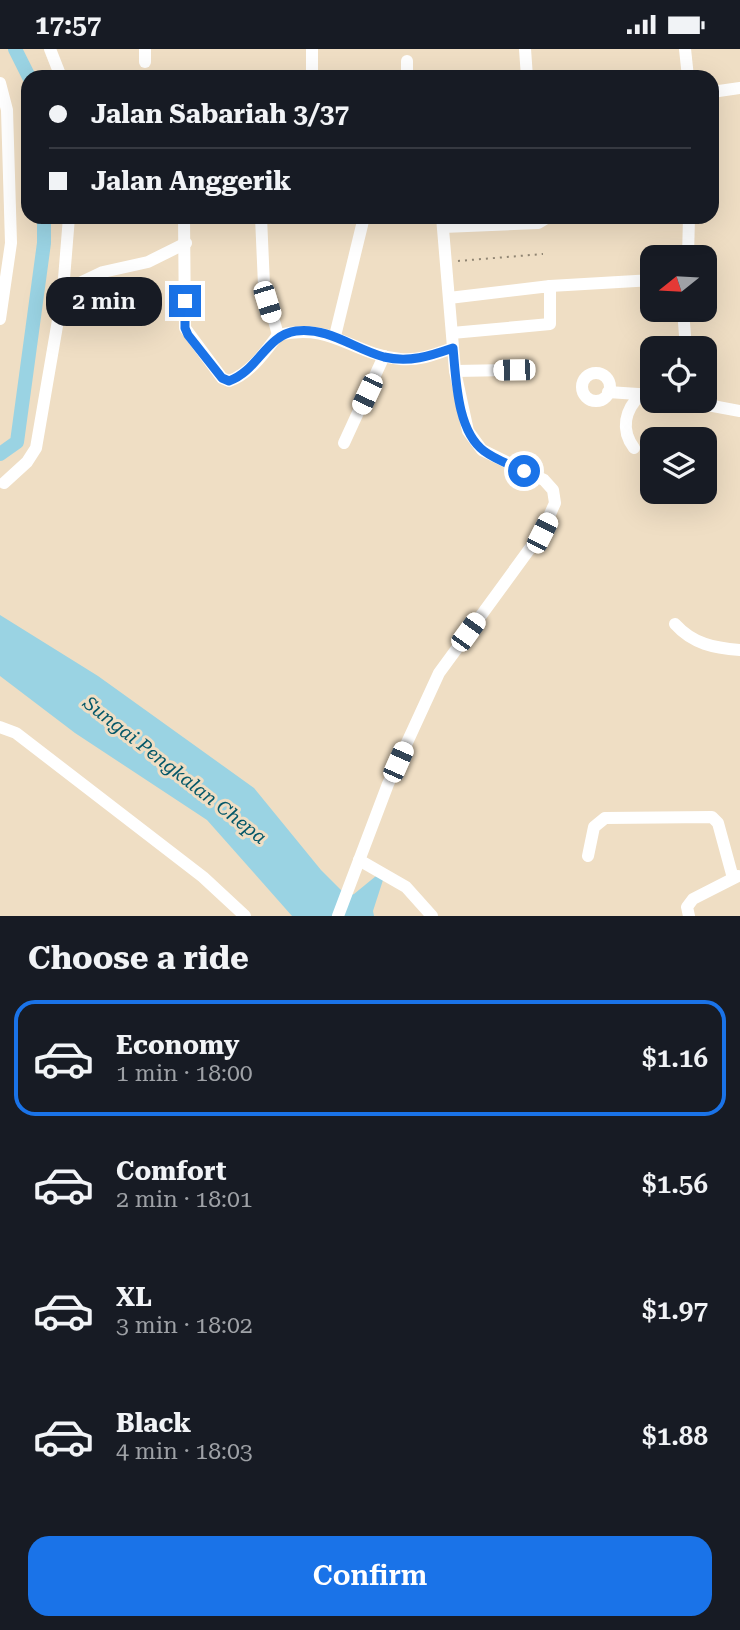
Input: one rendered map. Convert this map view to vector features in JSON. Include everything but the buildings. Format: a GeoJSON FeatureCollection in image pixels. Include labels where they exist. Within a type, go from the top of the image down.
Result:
{"type":"FeatureCollection","features":[{"type":"Feature","properties":{"kind":"street"},"geometry":{"type":"LineString","coordinates":[[50,49],[58,70]]}},
{"type":"Feature","properties":{"kind":"street"},"geometry":{"type":"LineString","coordinates":[[312,49],[312,70]]}},
{"type":"Feature","properties":{"kind":"street"},"geometry":{"type":"LineString","coordinates":[[525,49],[526,70]]}},
{"type":"Feature","properties":{"kind":"street"},"geometry":{"type":"LineString","coordinates":[[685,49],[687,70]]}},
{"type":"Feature","properties":{"kind":"street"},"geometry":{"type":"LineString","coordinates":[[407,61],[407,70]]}},
{"type":"Feature","properties":{"kind":"street"},"geometry":{"type":"LineString","coordinates":[[0,83],[6,110],[4,196],[11,243],[0,319]]}},
{"type":"Feature","properties":{"kind":"street"},"geometry":{"type":"LineString","coordinates":[[719,91],[740,88]]}},
{"type":"Feature","properties":{"kind":"street"},"geometry":{"type":"LineString","coordinates":[[4,483],[27,462],[36,448],[63,291],[68,224]]}},
{"type":"Feature","properties":{"kind":"street"},"geometry":{"type":"LineString","coordinates":[[185,224],[185,328],[222,378],[229,381],[241,375],[259,359],[278,335],[305,330],[335,336],[384,356],[422,358],[453,348]]}},
{"type":"Feature","properties":{"kind":"street"},"geometry":{"type":"LineString","coordinates":[[261,224],[264,285],[278,335]]}},
{"type":"Feature","properties":{"kind":"street"},"geometry":{"type":"LineString","coordinates":[[335,336],[363,224]]}},
{"type":"Feature","properties":{"kind":"street"},"geometry":{"type":"LineString","coordinates":[[338,916],[388,784],[439,673],[542,533],[555,503],[552,490],[544,480],[482,450],[468,431],[455,371],[442,224]]}},
{"type":"Feature","properties":{"kind":"street"},"geometry":{"type":"LineString","coordinates":[[688,245],[689,224]]}},
{"type":"Feature","properties":{"kind":"street"},"geometry":{"type":"LineString","coordinates":[[63,291],[103,272],[148,262],[186,243]]}},
{"type":"Feature","properties":{"kind":"street"},"geometry":{"type":"LineString","coordinates":[[449,298],[550,286],[640,281]]}},
{"type":"Feature","properties":{"kind":"street"},"geometry":{"type":"LineString","coordinates":[[452,333],[550,324],[550,286]]}},
{"type":"Feature","properties":{"kind":"street"},"geometry":{"type":"LineString","coordinates":[[344,443],[384,356]]}},
{"type":"Feature","properties":{"kind":"street"},"geometry":{"type":"LineString","coordinates":[[455,371],[514,370]]}},
{"type":"Feature","properties":{"kind":"street"},"geometry":{"type":"LineString","coordinates":[[608,392],[640,394]]}},
{"type":"Feature","properties":{"kind":"street"},"geometry":{"type":"LineString","coordinates":[[634,448],[627,435],[626,419],[631,405],[640,399]]}},
{"type":"Feature","properties":{"kind":"street"},"geometry":{"type":"LineString","coordinates":[[717,406],[740,411]]}},
{"type":"Feature","properties":{"kind":"street"},"geometry":{"type":"LineString","coordinates":[[675,624],[693,640],[706,645],[740,650]]}},
{"type":"Feature","properties":{"kind":"street"},"geometry":{"type":"LineString","coordinates":[[0,727],[16,733],[232,901],[244,915]]}},
{"type":"Feature","properties":{"kind":"street"},"geometry":{"type":"LineString","coordinates":[[588,856],[594,827],[606,818],[712,817],[718,823],[737,876],[693,899],[687,907],[689,916]]}},
{"type":"Feature","properties":{"kind":"street"},"geometry":{"type":"LineString","coordinates":[[359,860],[391,877],[418,898],[432,916]]}},
{"type":"Feature","properties":{"kind":"street"},"geometry":{"type":"LineString","coordinates":[[226,916],[232,901]]}},
{"type":"Feature","properties":{"kind":"path"},"geometry":{"type":"LineString","coordinates":[[446,263],[543,254]]}},
{"type":"Feature","properties":{"kind":"water","name":"Sungai Pengkalan Chepa"},"geometry":{"type":"Polygon","coordinates":[[[0,615],[98,676],[254,788],[321,870],[347,896],[354,894],[376,876],[383,880],[373,911],[374,916],[292,916],[207,820],[75,733],[0,676],[0,615]]]}},
{"type":"Feature","properties":{"kind":"waterway"},"geometry":{"type":"LineString","coordinates":[[15,49],[26,70]]}},
{"type":"Feature","properties":{"kind":"waterway"},"geometry":{"type":"LineString","coordinates":[[0,454],[17,442],[44,243],[44,224]]}},
{"type":"Feature","properties":{"kind":"route"},"geometry":{"type":"LineString","coordinates":[[185,301],[185,328],[188,335],[222,378],[229,381],[241,375],[259,359],[278,335],[295,331],[323,332],[384,356],[402,359],[422,358],[453,348],[455,371],[468,431],[482,450],[524,471]]}}]}
